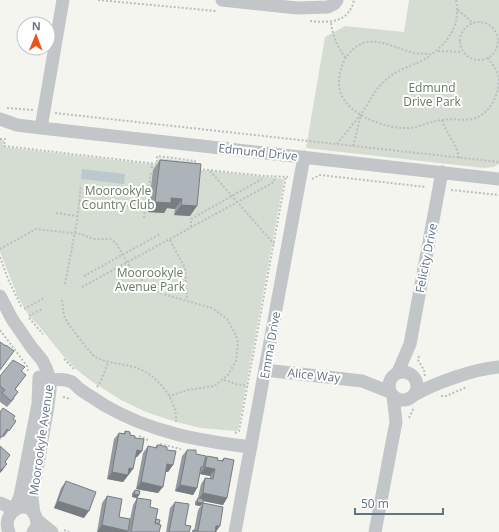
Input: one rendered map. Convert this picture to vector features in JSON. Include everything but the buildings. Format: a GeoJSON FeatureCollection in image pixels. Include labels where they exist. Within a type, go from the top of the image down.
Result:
{"type":"FeatureCollection","features":[{"type":"Feature","properties":{"kind":"street"},"geometry":{"type":"LineString","coordinates":[[41,128],[63,0]]}},
{"type":"Feature","properties":{"kind":"street"},"geometry":{"type":"LineString","coordinates":[[222,0],[297,8],[328,7],[337,0]]}},
{"type":"Feature","properties":{"kind":"street"},"geometry":{"type":"LineString","coordinates":[[297,8],[313,12],[330,13],[341,7],[345,0]]}},
{"type":"Feature","properties":{"kind":"street","name":"Edmund Drive"},"geometry":{"type":"LineString","coordinates":[[0,119],[17,125]]}},
{"type":"Feature","properties":{"kind":"street","name":"Edmund Drive"},"geometry":{"type":"LineString","coordinates":[[0,126],[17,125],[499,179]]}},
{"type":"Feature","properties":{"kind":"street","name":"Emma Drive"},"geometry":{"type":"LineString","coordinates":[[235,532],[304,157]]}},
{"type":"Feature","properties":{"kind":"street","name":"Felicity Drive"},"geometry":{"type":"LineString","coordinates":[[417,376],[415,348],[442,172]]}},
{"type":"Feature","properties":{"kind":"street","name":"Moorookyle Avenue"},"geometry":{"type":"LineString","coordinates":[[0,296],[12,319],[32,348],[38,372],[46,384],[32,498],[36,527],[33,532]]}},
{"type":"Feature","properties":{"kind":"street","name":"Felicity Drive"},"geometry":{"type":"LineString","coordinates":[[395,374],[415,348]]}},
{"type":"Feature","properties":{"kind":"street"},"geometry":{"type":"LineString","coordinates":[[411,403],[425,388],[482,369],[499,367]]}},
{"type":"Feature","properties":{"kind":"street","name":"Alice Way"},"geometry":{"type":"LineString","coordinates":[[266,370],[362,381],[392,394]]}},
{"type":"Feature","properties":{"kind":"street"},"geometry":{"type":"LineString","coordinates":[[402,423],[389,383],[395,374],[405,371],[417,376],[447,381]]}},
{"type":"Feature","properties":{"kind":"street","name":"Alice Way"},"geometry":{"type":"LineString","coordinates":[[362,381],[395,374]]}},
{"type":"Feature","properties":{"kind":"street"},"geometry":{"type":"LineString","coordinates":[[376,532],[402,423],[416,392],[418,384],[417,376]]}},
{"type":"Feature","properties":{"kind":"street"},"geometry":{"type":"LineString","coordinates":[[46,384],[66,380],[90,389],[103,404],[132,419],[162,431],[194,439],[251,447]]}},
{"type":"Feature","properties":{"kind":"street","name":"Moorookyle Avenue"},"geometry":{"type":"LineString","coordinates":[[5,525],[7,516],[14,508],[20,496],[38,404],[46,384]]}},
{"type":"Feature","properties":{"kind":"street"},"geometry":{"type":"LineString","coordinates":[[392,394],[411,403]]}},
{"type":"Feature","properties":{"kind":"street"},"geometry":{"type":"LineString","coordinates":[[0,503],[14,508],[24,507],[32,511],[35,516],[52,532]]}},
{"type":"Feature","properties":{"kind":"path"},"geometry":{"type":"LineString","coordinates":[[337,144],[386,79],[393,74],[417,64],[443,46],[451,35],[456,22],[458,9],[456,0]]}},
{"type":"Feature","properties":{"kind":"path"},"geometry":{"type":"LineString","coordinates":[[458,9],[473,23]]}},
{"type":"Feature","properties":{"kind":"path"},"geometry":{"type":"LineString","coordinates":[[331,22],[336,42],[346,58]]}},
{"type":"Feature","properties":{"kind":"path"},"geometry":{"type":"LineString","coordinates":[[436,51],[450,50],[462,52],[474,60],[488,58],[497,48],[498,35],[490,25],[479,22],[473,23],[463,29],[460,34],[459,40],[462,52]]}},
{"type":"Feature","properties":{"kind":"path"},"geometry":{"type":"LineString","coordinates":[[432,54],[415,53],[382,43],[368,42],[357,46],[342,65],[340,73],[340,92],[348,104],[361,114],[387,126],[404,128],[442,120],[472,119],[481,115],[492,106],[497,96],[499,79],[496,70],[488,58]]}},
{"type":"Feature","properties":{"kind":"path"},"geometry":{"type":"LineString","coordinates":[[0,107],[499,162]]}},
{"type":"Feature","properties":{"kind":"path"},"geometry":{"type":"LineString","coordinates":[[353,146],[361,114]]}},
{"type":"Feature","properties":{"kind":"path"},"geometry":{"type":"LineString","coordinates":[[442,120],[445,130],[457,149],[459,158]]}},
{"type":"Feature","properties":{"kind":"path"},"geometry":{"type":"LineString","coordinates":[[0,139],[5,139],[4,146],[157,164],[157,156],[195,161],[194,168],[202,170],[312,179],[320,175],[499,195]]}},
{"type":"Feature","properties":{"kind":"path"},"geometry":{"type":"LineString","coordinates":[[152,163],[151,168],[159,168]]}},
{"type":"Feature","properties":{"kind":"path"},"geometry":{"type":"LineString","coordinates":[[209,170],[274,245]]}},
{"type":"Feature","properties":{"kind":"path"},"geometry":{"type":"LineString","coordinates":[[144,218],[150,190],[151,171]]}},
{"type":"Feature","properties":{"kind":"path"},"geometry":{"type":"LineString","coordinates":[[82,287],[274,182],[276,176]]}},
{"type":"Feature","properties":{"kind":"path"},"geometry":{"type":"LineString","coordinates":[[231,432],[235,433],[239,431],[286,176]]}},
{"type":"Feature","properties":{"kind":"path"},"geometry":{"type":"LineString","coordinates":[[191,227],[191,219],[262,179]]}},
{"type":"Feature","properties":{"kind":"path"},"geometry":{"type":"LineString","coordinates":[[65,284],[81,185]]}},
{"type":"Feature","properties":{"kind":"path"},"geometry":{"type":"LineString","coordinates":[[127,188],[150,190]]}},
{"type":"Feature","properties":{"kind":"path"},"geometry":{"type":"LineString","coordinates":[[79,201],[145,208]]}},
{"type":"Feature","properties":{"kind":"path"},"geometry":{"type":"LineString","coordinates":[[56,213],[77,216]]}},
{"type":"Feature","properties":{"kind":"path"},"geometry":{"type":"LineString","coordinates":[[0,249],[36,229],[74,233],[93,239],[106,238],[114,241],[136,275],[154,290],[212,308],[227,319],[236,335],[237,352],[233,368],[224,380],[209,387],[188,390],[169,396]]}},
{"type":"Feature","properties":{"kind":"path"},"geometry":{"type":"LineString","coordinates":[[84,276],[160,234]]}},
{"type":"Feature","properties":{"kind":"path"},"geometry":{"type":"LineString","coordinates":[[170,240],[185,268],[187,300]]}},
{"type":"Feature","properties":{"kind":"path"},"geometry":{"type":"LineString","coordinates":[[0,257],[8,279],[23,308],[44,298]]}},
{"type":"Feature","properties":{"kind":"path"},"geometry":{"type":"LineString","coordinates":[[62,300],[64,313],[70,326],[93,356],[108,363],[132,367],[143,371],[157,381],[169,396],[175,410],[176,423],[171,422]]}},
{"type":"Feature","properties":{"kind":"path"},"geometry":{"type":"LineString","coordinates":[[42,309],[29,317],[43,334]]}},
{"type":"Feature","properties":{"kind":"path"},"geometry":{"type":"LineString","coordinates":[[0,330],[27,366],[28,373]]}},
{"type":"Feature","properties":{"kind":"path"},"geometry":{"type":"LineString","coordinates":[[415,348],[418,360],[424,370],[417,376]]}},
{"type":"Feature","properties":{"kind":"path"},"geometry":{"type":"LineString","coordinates":[[64,359],[76,370]]}},
{"type":"Feature","properties":{"kind":"path"},"geometry":{"type":"LineString","coordinates":[[90,389],[105,372],[108,363]]}},
{"type":"Feature","properties":{"kind":"path"},"geometry":{"type":"LineString","coordinates":[[224,380],[262,389]]}},
{"type":"Feature","properties":{"kind":"path"},"geometry":{"type":"LineString","coordinates":[[90,389],[102,390]]}},
{"type":"Feature","properties":{"kind":"path"},"geometry":{"type":"LineString","coordinates":[[402,423],[409,417],[411,403]]}},
{"type":"Feature","properties":{"kind":"green space","name":"Edmund Drive Park"},"geometry":{"type":"Polygon","coordinates":[[[409,0],[499,0],[499,164],[493,167],[484,168],[306,148],[325,37],[345,26],[404,32],[409,0]]]}},
{"type":"Feature","properties":{"kind":"green space","name":"Moorookyle Avenue Park"},"geometry":{"type":"Polygon","coordinates":[[[0,140],[4,140],[3,147],[157,165],[159,158],[193,162],[193,169],[284,179],[238,430],[200,428],[146,412],[121,400],[91,381],[76,369],[29,316],[18,297],[0,252],[0,140]]]}},
{"type":"Feature","properties":{"kind":"shaded area"},"geometry":{"type":"Polygon","coordinates":[[[82,169],[125,174],[124,184],[81,179],[82,169]]]}},
{"type":"Feature","properties":{"kind":"park label","name":"Moorookyle Country Club"},"geometry":{"type":"Point","coordinates":[118,197]}}]}
